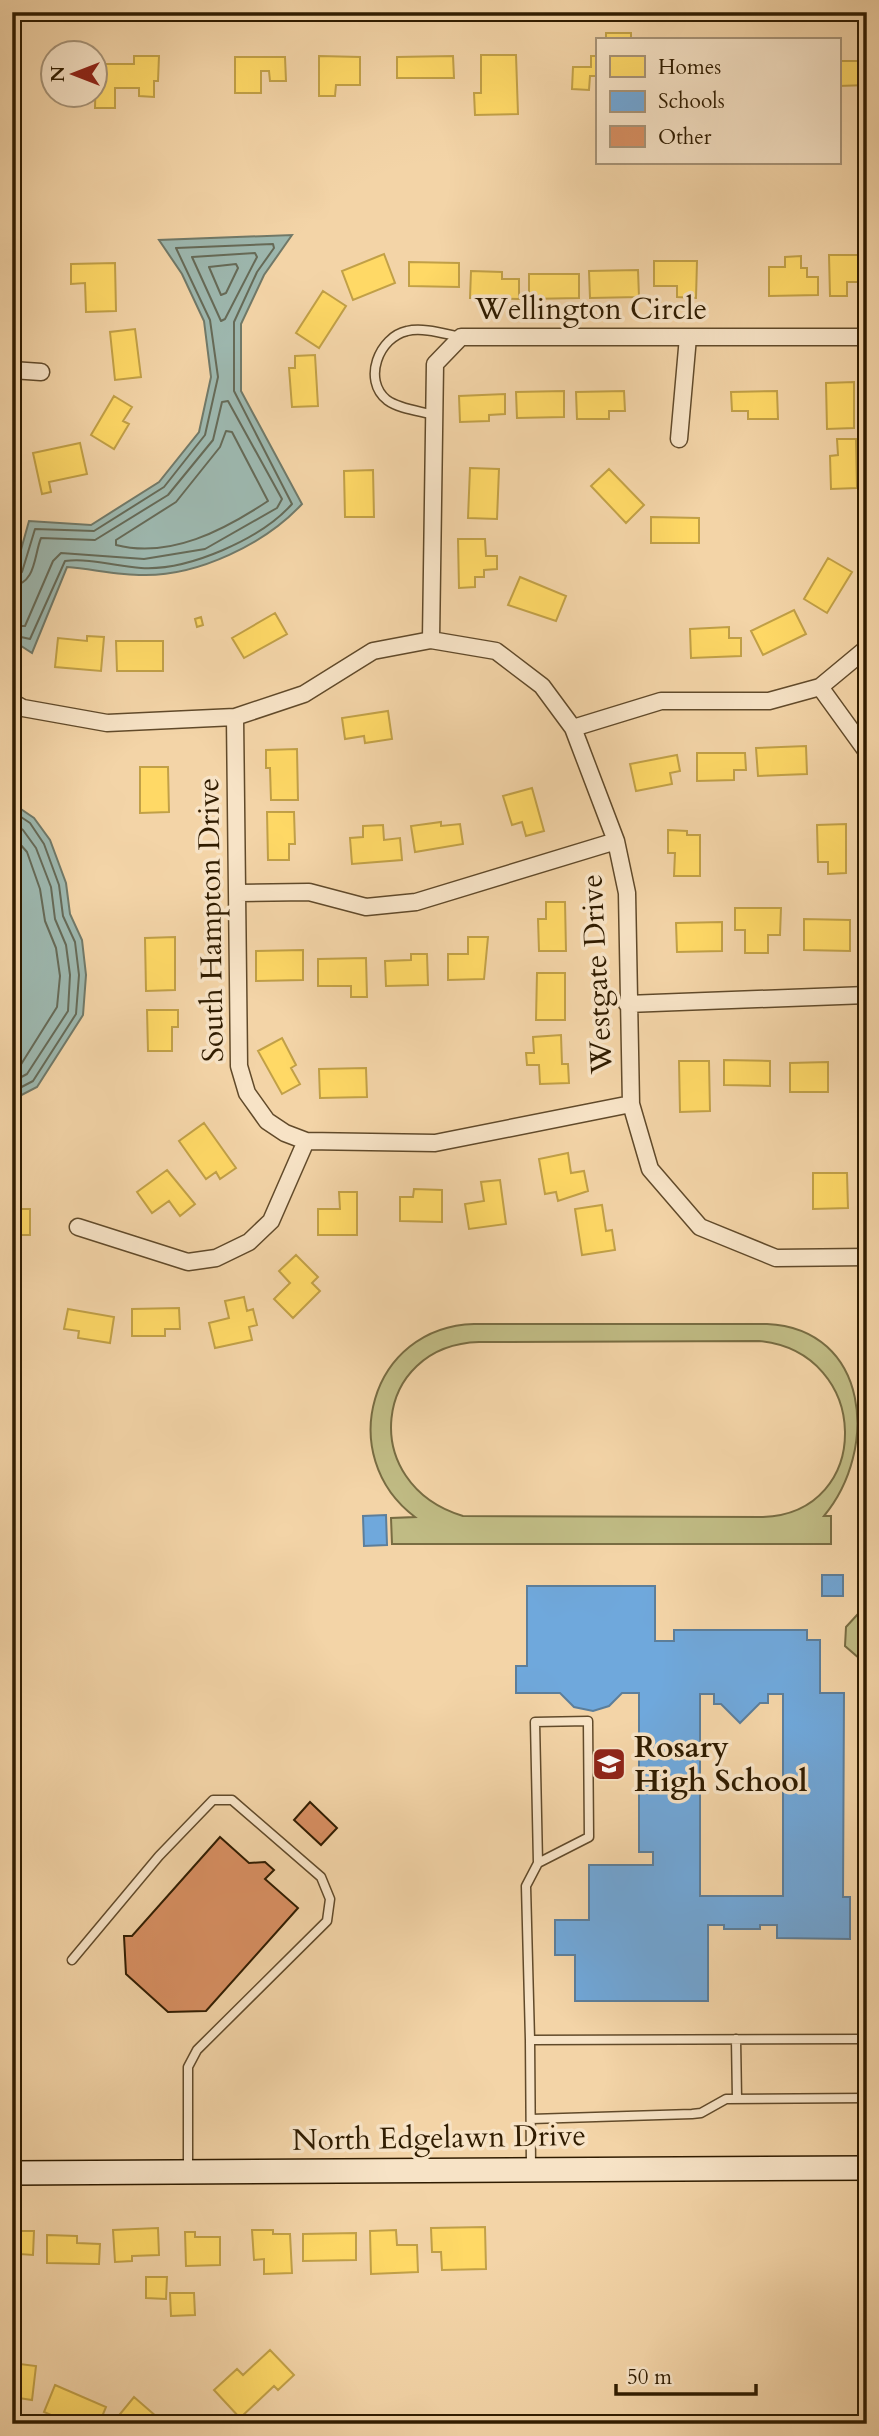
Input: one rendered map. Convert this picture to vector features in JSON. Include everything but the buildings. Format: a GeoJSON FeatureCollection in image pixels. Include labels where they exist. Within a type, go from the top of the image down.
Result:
{"type":"FeatureCollection","features":[{"type":"Feature","properties":{"kind":"street","name":"Wellington Circle"},"geometry":{"type":"LineString","coordinates":[[431,640],[435,364],[461,337],[867,337]]}},
{"type":"Feature","properties":{"kind":"street"},"geometry":{"type":"LineString","coordinates":[[680,439],[688,337]]}},
{"type":"Feature","properties":{"kind":"street"},"geometry":{"type":"LineString","coordinates":[[12,370],[41,372]]}},
{"type":"Feature","properties":{"kind":"street","name":"Westgate Drive"},"geometry":{"type":"LineString","coordinates":[[12,702],[23,708],[107,723],[235,717],[304,694],[373,651],[431,640],[496,651],[542,686],[573,728],[616,841],[626,893],[626,1004],[631,1104],[650,1170],[700,1227],[776,1258],[867,1257]]}},
{"type":"Feature","properties":{"kind":"street"},"geometry":{"type":"LineString","coordinates":[[573,728],[661,701],[769,701],[820,687],[867,648]]}},
{"type":"Feature","properties":{"kind":"street"},"geometry":{"type":"LineString","coordinates":[[820,687],[867,752]]}},
{"type":"Feature","properties":{"kind":"street","name":"South Hampton Drive"},"geometry":{"type":"LineString","coordinates":[[235,717],[239,1066],[247,1093],[267,1121],[285,1133],[306,1141],[435,1143],[631,1104]]}},
{"type":"Feature","properties":{"kind":"street"},"geometry":{"type":"LineString","coordinates":[[239,893],[309,892],[366,907],[416,902],[616,841]]}},
{"type":"Feature","properties":{"kind":"street"},"geometry":{"type":"LineString","coordinates":[[626,1004],[867,995]]}},
{"type":"Feature","properties":{"kind":"street"},"geometry":{"type":"LineString","coordinates":[[78,1227],[188,1262],[216,1258],[249,1242],[271,1222],[306,1141]]}},
{"type":"Feature","properties":{"kind":"street","name":"North Edgelawn Drive"},"geometry":{"type":"LineString","coordinates":[[12,2173],[867,2168]]}},
{"type":"Feature","properties":{"kind":"lane"},"geometry":{"type":"LineString","coordinates":[[434,415],[396,404],[383,395],[375,381],[382,347],[410,330],[461,337]]}},
{"type":"Feature","properties":{"kind":"lane"},"geometry":{"type":"LineString","coordinates":[[531,2168],[526,1886],[538,1863],[535,1722],[588,1721],[589,1837],[538,1863]]}},
{"type":"Feature","properties":{"kind":"lane"},"geometry":{"type":"LineString","coordinates":[[72,1961],[159,1856],[212,1800],[232,1800],[321,1877],[330,1899],[327,1921],[197,2050],[188,2067],[188,2172]]}},
{"type":"Feature","properties":{"kind":"lane"},"geometry":{"type":"LineString","coordinates":[[736,2039],[737,2099]]}},
{"type":"Feature","properties":{"kind":"lane"},"geometry":{"type":"LineString","coordinates":[[530,2040],[867,2039]]}},
{"type":"Feature","properties":{"kind":"lane"},"geometry":{"type":"LineString","coordinates":[[531,2119],[692,2114],[710,2109],[716,2102],[737,2099],[867,2098]]}},
{"type":"Feature","properties":{"kind":"shaded area"},"geometry":{"type":"Polygon","coordinates":[[[474,1324],[767,1324],[801,1331],[827,1347],[845,1370],[855,1397],[857,1428],[853,1459],[842,1489],[824,1516],[831,1516],[831,1544],[392,1544],[391,1518],[415,1517],[390,1491],[375,1462],[371,1430],[375,1399],[388,1370],[410,1347],[438,1331],[474,1324]],[[759,1341],[479,1342],[444,1349],[417,1366],[399,1390],[392,1418],[394,1448],[406,1476],[429,1499],[463,1516],[763,1517],[799,1509],[825,1489],[840,1462],[845,1432],[839,1400],[823,1373],[796,1352],[759,1341]]]}},
{"type":"Feature","properties":{"kind":"shaded area"},"geometry":{"type":"Polygon","coordinates":[[[867,1604],[867,1665],[845,1646],[846,1627],[867,1604]]]}},
{"type":"Feature","properties":{"kind":"water"},"geometry":{"type":"Polygon","coordinates":[[[292,235],[264,275],[241,324],[241,391],[302,504],[287,519],[250,544],[208,564],[186,570],[143,575],[67,567],[32,653],[12,640],[12,582],[29,521],[91,525],[159,482],[199,432],[211,377],[204,321],[182,274],[159,240],[292,235]]]}},
{"type":"Feature","properties":{"kind":"water"},"geometry":{"type":"Polygon","coordinates":[[[12,803],[34,818],[50,840],[66,883],[70,914],[82,940],[86,975],[83,1015],[37,1087],[12,1100],[12,803]]]}},
{"type":"Feature","properties":{"kind":"place","name":"Rosary High School"},"geometry":{"type":"Point","coordinates":[609,1764]}}]}
